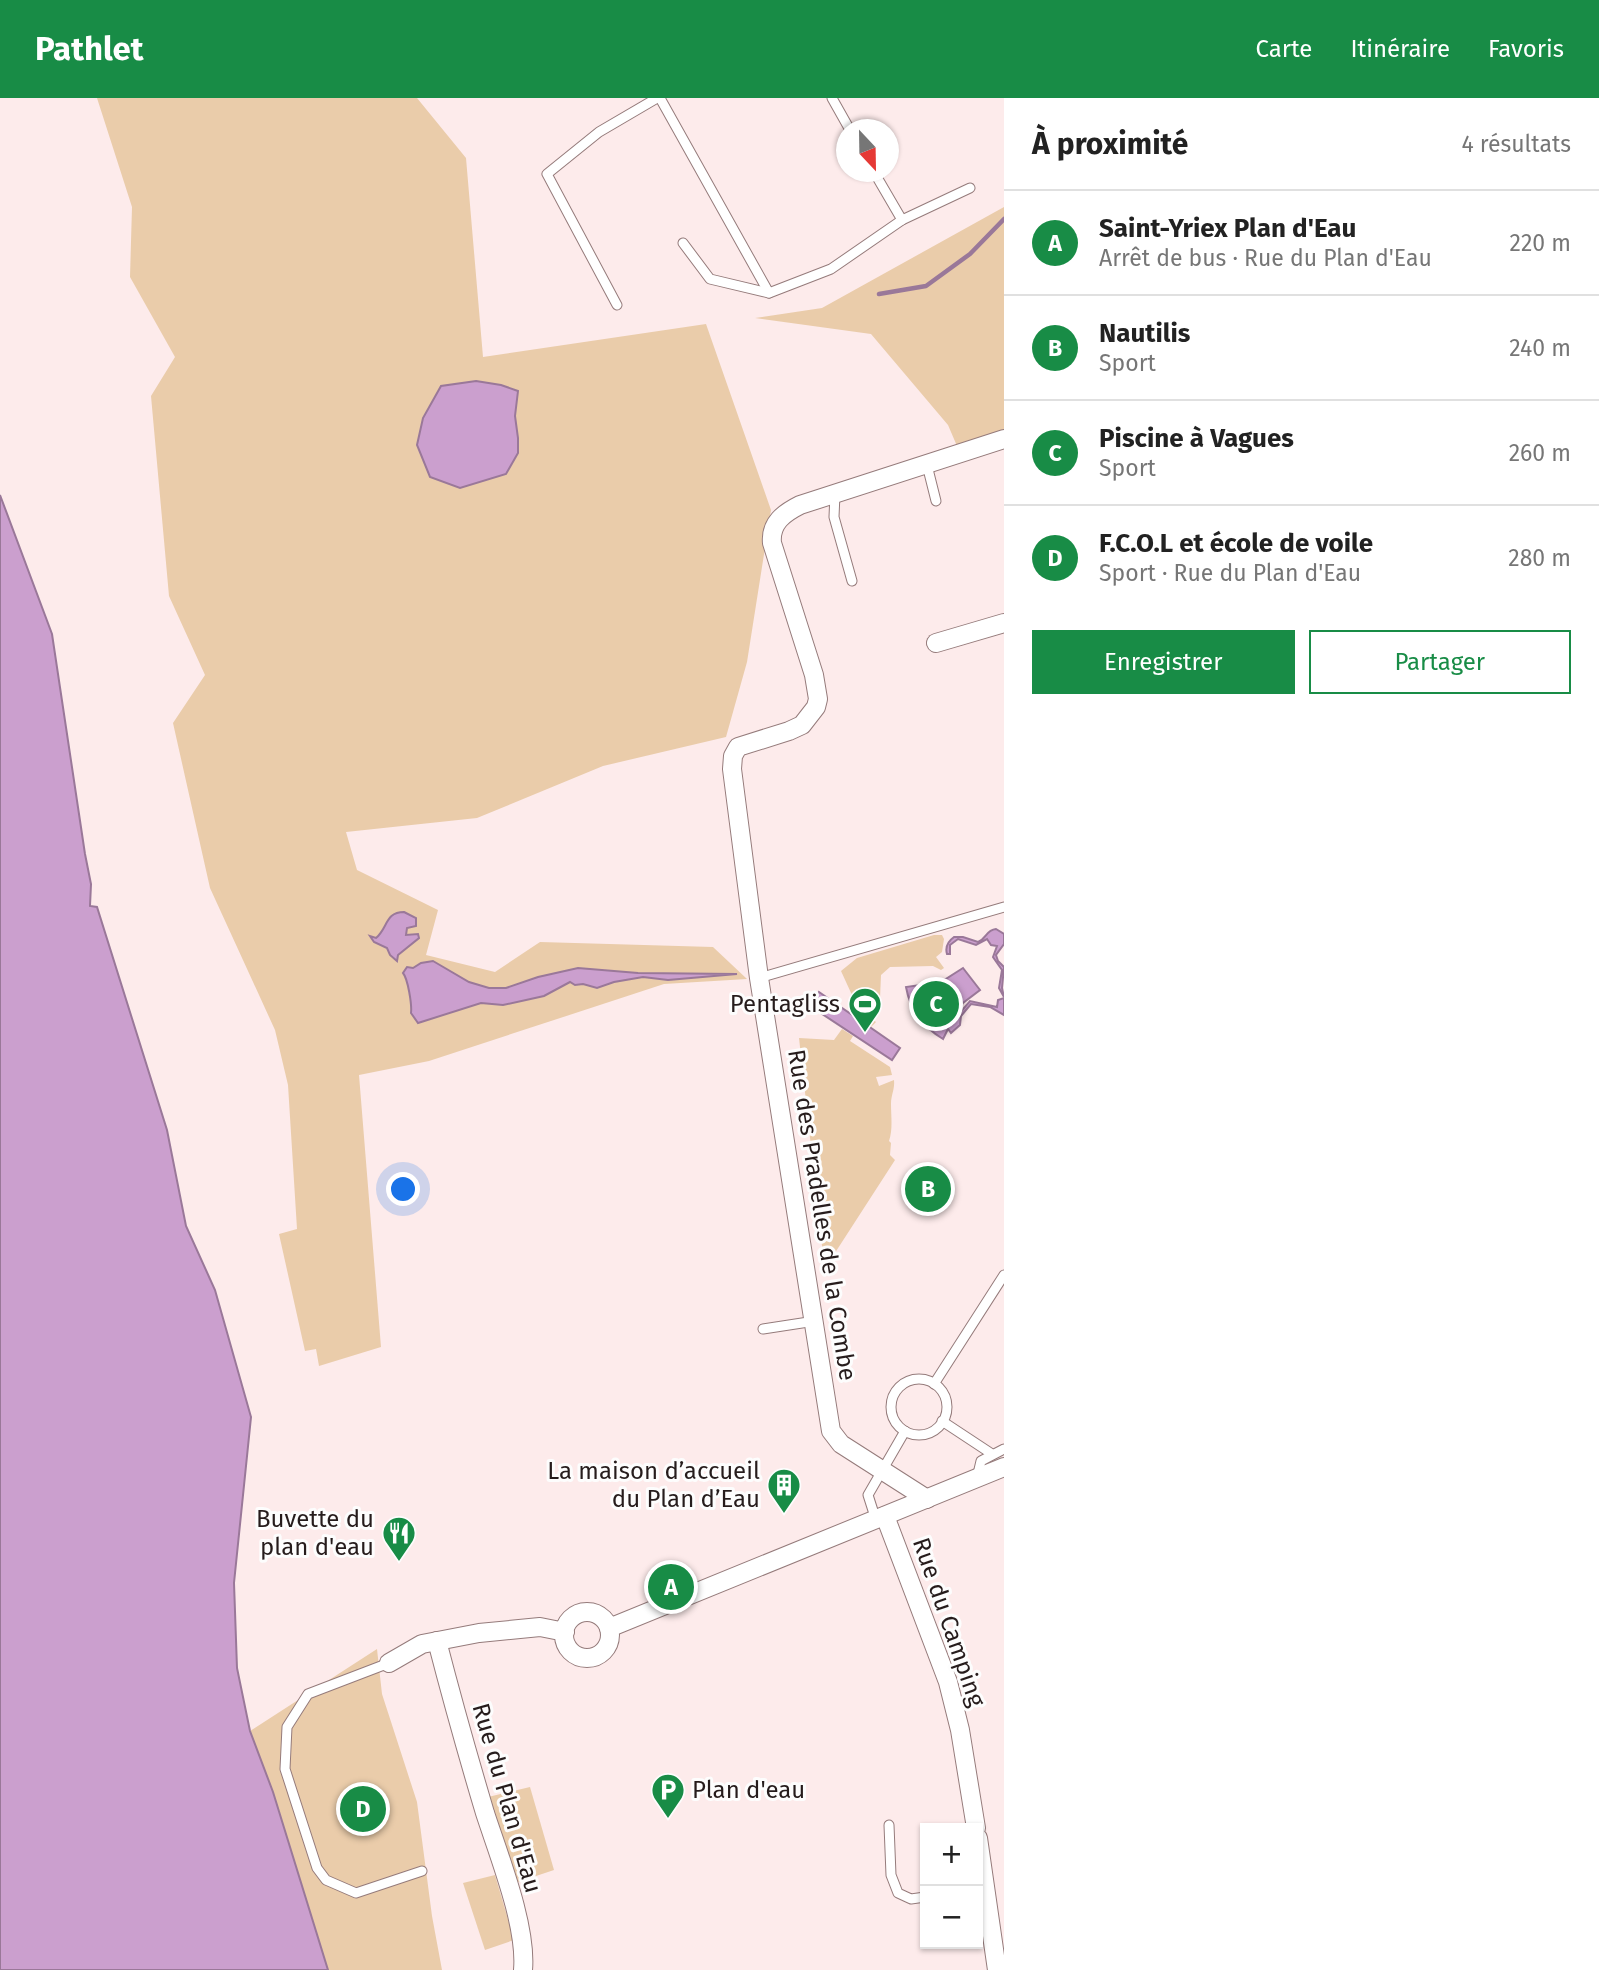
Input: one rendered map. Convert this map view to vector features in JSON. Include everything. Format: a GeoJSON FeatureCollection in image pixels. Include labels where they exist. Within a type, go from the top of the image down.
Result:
{"type":"FeatureCollection","features":[{"type":"Feature","properties":{"kind":"street","name":"Rue des Pradelles de la Combe"},"geometry":{"type":"LineString","coordinates":[[927,1499],[841,1444],[831,1432],[759,978],[732,769],[733,756],[738,747],[789,731],[802,724],[816,707],[818,699],[814,675],[771,535],[777,521],[789,511],[835,494],[1004,439]]}},
{"type":"Feature","properties":{"kind":"street"},"geometry":{"type":"LineString","coordinates":[[936,643],[1004,623]]}},
{"type":"Feature","properties":{"kind":"street"},"geometry":{"type":"LineString","coordinates":[[609,1628],[976,1479],[998,1460]]}},
{"type":"Feature","properties":{"kind":"street","name":"Rue du Camping"},"geometry":{"type":"LineString","coordinates":[[881,1518],[948,1682],[960,1730],[975,1823]]}},
{"type":"Feature","properties":{"kind":"street"},"geometry":{"type":"LineString","coordinates":[[584,1612],[599,1615],[609,1628],[608,1646],[597,1656],[581,1657],[569,1649],[565,1642],[565,1632],[570,1620],[584,1612]]}},
{"type":"Feature","properties":{"kind":"street"},"geometry":{"type":"LineString","coordinates":[[389,1664],[422,1644],[479,1633],[540,1627],[565,1632]]}},
{"type":"Feature","properties":{"kind":"street","name":"Rue du Plan d'Eau"},"geometry":{"type":"LineString","coordinates":[[437,1641],[512,1896],[524,1956],[523,1970]]}},
{"type":"Feature","properties":{"kind":"street"},"geometry":{"type":"LineString","coordinates":[[983,1886],[997,1970]]}},
{"type":"Feature","properties":{"kind":"lane"},"geometry":{"type":"LineString","coordinates":[[617,305],[547,174],[598,132],[659,98],[769,293]]}},
{"type":"Feature","properties":{"kind":"lane"},"geometry":{"type":"LineString","coordinates":[[832,98],[844,119]]}},
{"type":"Feature","properties":{"kind":"lane"},"geometry":{"type":"LineString","coordinates":[[880,182],[902,220]]}},
{"type":"Feature","properties":{"kind":"lane"},"geometry":{"type":"LineString","coordinates":[[683,243],[710,279],[769,293],[831,268],[902,220],[970,188]]}},
{"type":"Feature","properties":{"kind":"lane"},"geometry":{"type":"LineString","coordinates":[[926,465],[936,501]]}},
{"type":"Feature","properties":{"kind":"lane"},"geometry":{"type":"LineString","coordinates":[[835,494],[834,517],[852,581]]}},
{"type":"Feature","properties":{"kind":"lane"},"geometry":{"type":"LineString","coordinates":[[759,978],[1004,907]]}},
{"type":"Feature","properties":{"kind":"lane"},"geometry":{"type":"LineString","coordinates":[[934,1384],[1004,1275]]}},
{"type":"Feature","properties":{"kind":"lane"},"geometry":{"type":"LineString","coordinates":[[764,1329],[815,1321]]}},
{"type":"Feature","properties":{"kind":"lane"},"geometry":{"type":"LineString","coordinates":[[917,1379],[934,1384],[945,1398],[947,1407],[943,1421],[936,1430],[928,1433],[920,1435],[905,1431],[893,1418],[891,1409],[895,1392],[909,1381],[917,1379]]}},
{"type":"Feature","properties":{"kind":"lane"},"geometry":{"type":"LineString","coordinates":[[943,1421],[998,1460],[1004,1449]]}},
{"type":"Feature","properties":{"kind":"lane"},"geometry":{"type":"LineString","coordinates":[[881,1518],[869,1494],[905,1431]]}},
{"type":"Feature","properties":{"kind":"lane"},"geometry":{"type":"LineString","coordinates":[[389,1664],[308,1694],[287,1727],[285,1769],[317,1868],[326,1880],[356,1893],[422,1871]]}},
{"type":"Feature","properties":{"kind":"lane"},"geometry":{"type":"LineString","coordinates":[[889,1825],[891,1875],[898,1893],[911,1899],[920,1898]]}},
{"type":"Feature","properties":{"kind":"shaded area"},"geometry":{"type":"Polygon","coordinates":[[[97,98],[417,98],[466,158],[483,357],[706,324],[771,510],[747,662],[726,737],[603,766],[477,818],[346,832],[357,870],[438,910],[426,955],[495,972],[540,942],[713,947],[747,979],[664,984],[429,1061],[359,1075],[381,1347],[319,1366],[316,1349],[305,1351],[279,1234],[297,1229],[288,1085],[275,1030],[210,888],[173,723],[205,675],[169,596],[151,396],[175,357],[130,277],[132,207],[97,98]]]}},
{"type":"Feature","properties":{"kind":"shaded area"},"geometry":{"type":"Polygon","coordinates":[[[1004,207],[1004,430],[957,446],[948,425],[871,334],[755,318],[822,308],[1004,207]]]}},
{"type":"Feature","properties":{"kind":"shaded area"},"geometry":{"type":"Polygon","coordinates":[[[476,381],[518,391],[515,416],[518,453],[506,474],[460,488],[430,477],[417,445],[423,418],[441,386],[476,381]]]}},
{"type":"Feature","properties":{"kind":"shaded area"},"geometry":{"type":"Polygon","coordinates":[[[0,495],[52,634],[91,884],[90,906],[97,907],[167,1130],[186,1226],[215,1290],[251,1417],[234,1583],[237,1668],[250,1731],[273,1792],[328,1970],[0,1970],[0,495]]]}},
{"type":"Feature","properties":{"kind":"shaded area"},"geometry":{"type":"Polygon","coordinates":[[[404,912],[416,918],[416,926],[407,928],[406,935],[418,934],[419,938],[398,955],[397,961],[387,948],[374,942],[370,936],[376,938],[393,915],[404,912]]]}},
{"type":"Feature","properties":{"kind":"shaded area"},"geometry":{"type":"Polygon","coordinates":[[[996,929],[1004,934],[1004,944],[996,955],[1004,967],[1004,997],[999,988],[1002,970],[993,957],[997,946],[991,945],[987,939],[976,945],[958,939],[950,945],[950,954],[946,951],[947,945],[954,937],[978,942],[996,929]]]}},
{"type":"Feature","properties":{"kind":"shaded area"},"geometry":{"type":"Polygon","coordinates":[[[942,935],[944,939],[942,952],[936,957],[944,968],[890,967],[881,975],[880,999],[870,1018],[876,1022],[871,1027],[857,1016],[857,1006],[841,971],[857,958],[942,935]]]}},
{"type":"Feature","properties":{"kind":"shaded area"},"geometry":{"type":"Polygon","coordinates":[[[433,961],[469,982],[489,988],[506,988],[578,968],[638,973],[737,974],[668,980],[643,977],[597,988],[570,982],[544,996],[503,1005],[481,1003],[418,1023],[411,1013],[409,992],[403,973],[407,967],[413,968],[433,961]]]}},
{"type":"Feature","properties":{"kind":"shaded area"},"geometry":{"type":"Polygon","coordinates":[[[963,968],[980,990],[963,1003],[956,1014],[970,1001],[997,1007],[998,1000],[1004,998],[1004,1015],[990,1007],[971,1004],[961,1016],[960,1025],[951,1033],[948,1029],[943,1039],[918,1017],[906,987],[941,982],[963,968]]]}},
{"type":"Feature","properties":{"kind":"shaded area","name":"Pentagliss"},"geometry":{"type":"Polygon","coordinates":[[[819,992],[900,1048],[892,1060],[810,1006],[819,992]]]}},
{"type":"Feature","properties":{"kind":"shaded area"},"geometry":{"type":"Polygon","coordinates":[[[842,1029],[853,1036],[850,1041],[890,1067],[892,1075],[876,1077],[879,1086],[894,1080],[889,1141],[890,1155],[895,1160],[831,1259],[823,1255],[799,1038],[834,1040],[842,1029]]]}},
{"type":"Feature","properties":{"kind":"shaded area"},"geometry":{"type":"Polygon","coordinates":[[[377,1649],[382,1694],[417,1802],[442,1970],[328,1970],[250,1731],[377,1649]]]}},
{"type":"Feature","properties":{"kind":"shaded area"},"geometry":{"type":"Polygon","coordinates":[[[530,1787],[554,1870],[512,1884],[488,1797],[530,1787]]]}},
{"type":"Feature","properties":{"kind":"shaded area"},"geometry":{"type":"Polygon","coordinates":[[[495,1875],[514,1940],[485,1950],[463,1883],[495,1875]]]}},
{"type":"Feature","properties":{"kind":"waterway"},"geometry":{"type":"LineString","coordinates":[[879,294],[926,286],[970,254],[1004,219]]}},
{"type":"Feature","properties":{"kind":"place","name":"Piscine à Vagues"},"geometry":{"type":"Point","coordinates":[936,1004]}},
{"type":"Feature","properties":{"kind":"place","name":"Pentagliss"},"geometry":{"type":"Point","coordinates":[865,1034]}},
{"type":"Feature","properties":{"kind":"place","name":"Nautilis"},"geometry":{"type":"Point","coordinates":[928,1189]}},
{"type":"Feature","properties":{"kind":"place","name":"La maison d’accueil du Plan d’Eau"},"geometry":{"type":"Point","coordinates":[784,1515]}},
{"type":"Feature","properties":{"kind":"place","name":"Buvette du plan d'eau"},"geometry":{"type":"Point","coordinates":[399,1563]}},
{"type":"Feature","properties":{"kind":"place","name":"Saint-Yriex Plan d'Eau"},"geometry":{"type":"Point","coordinates":[671,1587]}},
{"type":"Feature","properties":{"kind":"place","name":"F.C.O.L et école de voile"},"geometry":{"type":"Point","coordinates":[363,1809]}},
{"type":"Feature","properties":{"kind":"place","name":"Plan d'eau"},"geometry":{"type":"Point","coordinates":[668,1820]}}]}
